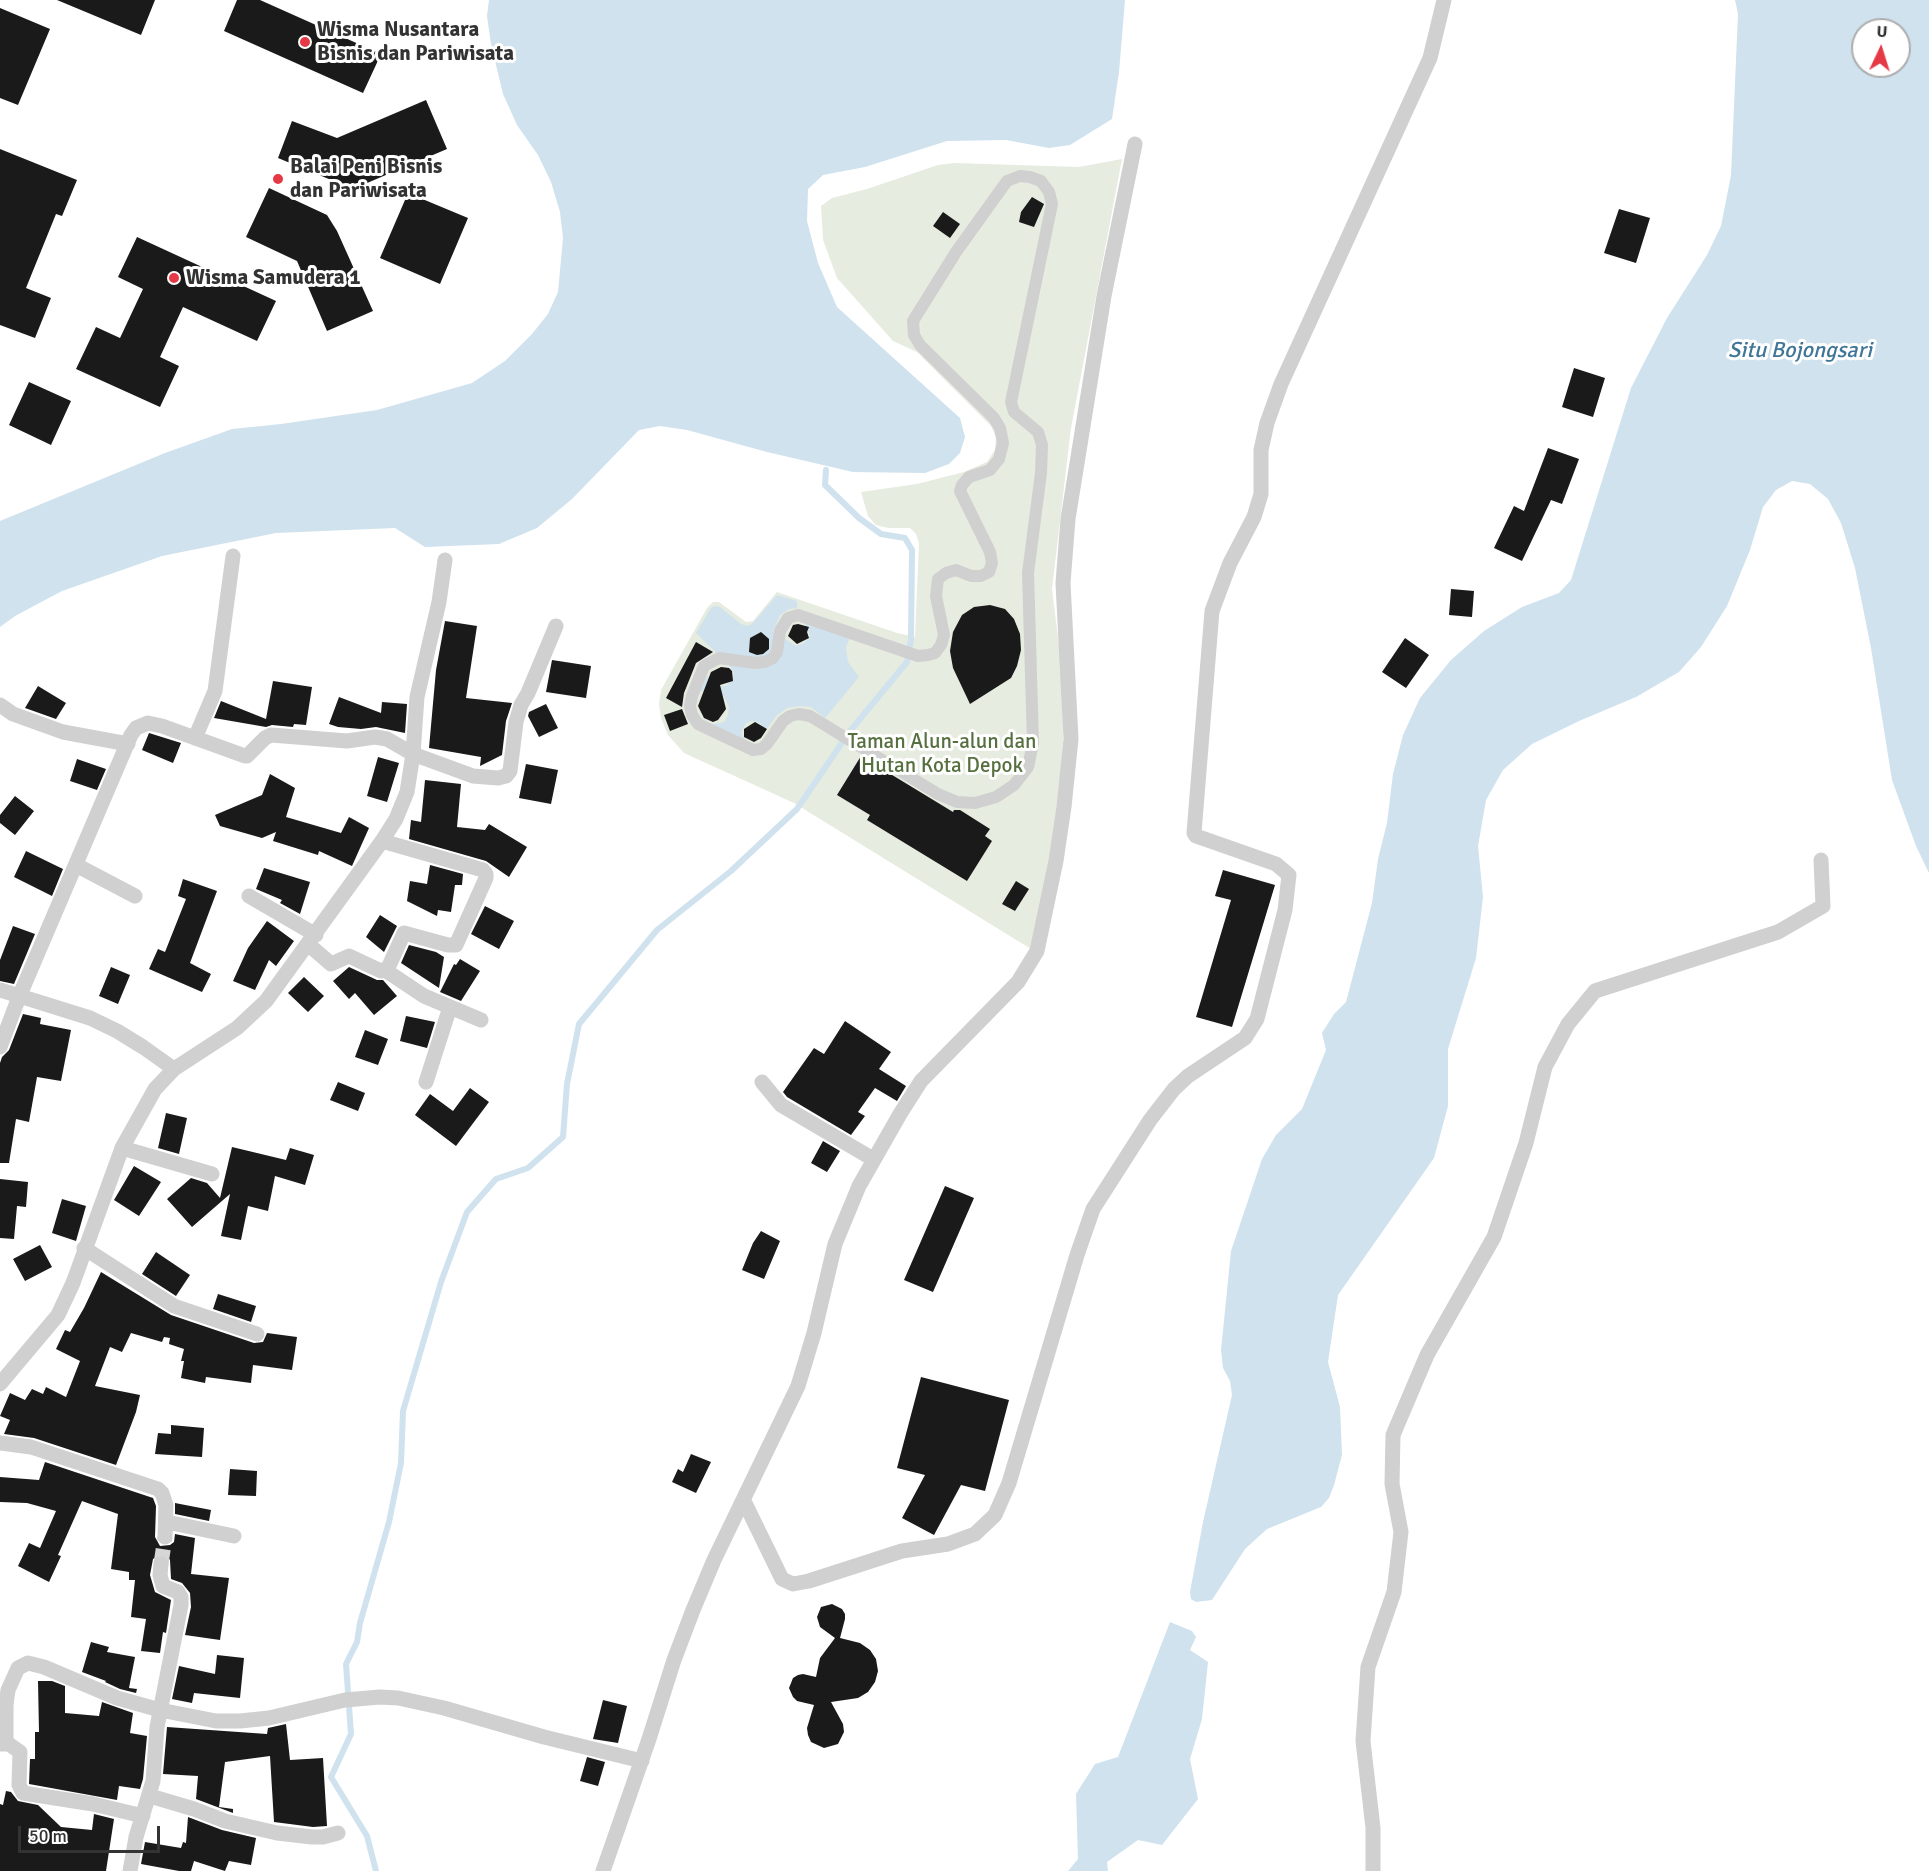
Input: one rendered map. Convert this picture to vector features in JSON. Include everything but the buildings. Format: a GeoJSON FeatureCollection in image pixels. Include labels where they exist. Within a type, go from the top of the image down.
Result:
{"type":"FeatureCollection","features":[{"type":"Feature","properties":{"kind":"street"},"geometry":{"type":"LineString","coordinates":[[744,1500],[782,1579],[793,1584],[902,1551],[948,1544],[975,1534],[995,1515],[1009,1483],[1077,1255],[1093,1209],[1150,1120],[1174,1089],[1188,1076],[1245,1038],[1257,1018],[1285,910],[1290,875],[1276,864],[1196,836],[1194,833],[1212,611],[1230,563],[1254,517],[1262,494],[1261,450],[1267,423],[1281,384],[1430,58],[1444,0]]}},
{"type":"Feature","properties":{"kind":"street"},"geometry":{"type":"LineString","coordinates":[[603,1871],[642,1761],[674,1660],[714,1560],[798,1386],[808,1357],[841,1225],[859,1186],[921,1081],[1018,982],[1037,951],[1056,861],[1071,739],[1063,583],[1068,519],[1102,308],[1135,144]]}},
{"type":"Feature","properties":{"kind":"street"},"geometry":{"type":"LineString","coordinates":[[1020,176],[1030,177],[1041,181],[1049,192],[1052,204],[1011,402],[1014,412],[1038,432],[1042,445],[1041,473],[1028,573],[1033,743],[1028,767],[1014,785],[996,797],[975,803],[957,802],[938,794],[856,744],[810,716],[800,714],[783,721],[767,744],[761,749],[753,750],[698,724],[692,715],[690,706],[692,696],[704,666],[712,661],[719,658],[755,663],[773,658],[777,652],[783,623],[788,618],[798,615],[918,656],[935,653],[944,635],[936,596],[938,579],[956,570],[971,576],[981,576],[989,572],[992,563],[990,552],[960,491],[962,484],[969,477],[990,470],[999,459],[1003,443],[1000,429],[994,418],[920,345],[914,334],[913,321],[956,252],[1007,182],[1020,176]]}},
{"type":"Feature","properties":{"kind":"street"},"geometry":{"type":"LineString","coordinates":[[195,738],[215,691],[233,556]]}},
{"type":"Feature","properties":{"kind":"street"},"geometry":{"type":"LineString","coordinates":[[0,1384],[58,1316],[73,1284],[84,1248],[122,1148],[155,1089],[174,1069],[237,1028],[267,1001],[396,819],[407,792],[409,752],[417,697],[439,602],[445,560]]}},
{"type":"Feature","properties":{"kind":"street"},"geometry":{"type":"LineString","coordinates":[[0,1047],[19,997],[136,728],[148,723],[244,756],[248,756],[265,738],[271,735],[334,741],[375,737],[387,739],[409,752],[473,776],[498,778],[508,774],[521,705],[555,626]]}},
{"type":"Feature","properties":{"kind":"street"},"geometry":{"type":"LineString","coordinates":[[0,705],[13,714],[63,732],[128,744]]}},
{"type":"Feature","properties":{"kind":"street"},"geometry":{"type":"LineString","coordinates":[[382,841],[483,870],[486,873],[486,878],[456,945],[404,933],[385,970]]}},
{"type":"Feature","properties":{"kind":"street"},"geometry":{"type":"LineString","coordinates":[[1373,1871],[1373,1828],[1363,1740],[1368,1667],[1394,1592],[1401,1532],[1392,1484],[1393,1436],[1427,1355],[1494,1237],[1526,1143],[1545,1067],[1568,1024],[1595,991],[1778,932],[1823,906],[1821,860]]}},
{"type":"Feature","properties":{"kind":"street"},"geometry":{"type":"LineString","coordinates":[[76,865],[135,896]]}},
{"type":"Feature","properties":{"kind":"street"},"geometry":{"type":"LineString","coordinates":[[249,896],[312,939],[331,964],[349,956],[381,971],[385,970],[410,988],[481,1020]]}},
{"type":"Feature","properties":{"kind":"street"},"geometry":{"type":"LineString","coordinates":[[0,990],[90,1018],[117,1031],[174,1069]]}},
{"type":"Feature","properties":{"kind":"street"},"geometry":{"type":"LineString","coordinates":[[426,1082],[450,1007]]}},
{"type":"Feature","properties":{"kind":"street"},"geometry":{"type":"LineString","coordinates":[[762,1082],[781,1105],[873,1159]]}},
{"type":"Feature","properties":{"kind":"street"},"geometry":{"type":"LineString","coordinates":[[122,1148],[212,1174]]}},
{"type":"Feature","properties":{"kind":"street"},"geometry":{"type":"LineString","coordinates":[[84,1248],[174,1306],[256,1334]]}},
{"type":"Feature","properties":{"kind":"street"},"geometry":{"type":"LineString","coordinates":[[0,1443],[41,1450],[158,1489],[165,1498],[166,1530],[234,1536]]}},
{"type":"Feature","properties":{"kind":"street"},"geometry":{"type":"LineString","coordinates":[[130,1871],[136,1838],[150,1796],[160,1710],[179,1620],[181,1600],[178,1592],[163,1586],[160,1575],[161,1564]]}},
{"type":"Feature","properties":{"kind":"street"},"geometry":{"type":"LineString","coordinates":[[143,1816],[93,1804],[23,1793],[19,1785],[20,1752],[3,1743],[3,1696],[18,1668],[24,1663],[32,1663],[101,1693],[160,1710],[216,1720],[240,1721],[282,1715],[352,1699],[380,1697],[414,1701],[642,1761]]}},
{"type":"Feature","properties":{"kind":"street"},"geometry":{"type":"LineString","coordinates":[[150,1796],[225,1821],[278,1833],[323,1837],[338,1833]]}},
{"type":"Feature","properties":{"kind":"green space","name":"Taman Alun-alun dan Hutan Kota Depok"},"geometry":{"type":"Polygon","coordinates":[[[1122,159],[1071,428],[1052,589],[1062,670],[1063,741],[1056,835],[1031,949],[794,803],[684,753],[668,735],[661,718],[659,704],[661,690],[707,608],[713,602],[719,602],[746,622],[753,621],[777,592],[915,637],[919,543],[916,534],[910,528],[888,528],[876,525],[868,516],[861,492],[917,484],[964,472],[987,462],[995,450],[996,437],[991,426],[917,352],[893,341],[837,278],[823,240],[821,206],[832,198],[867,189],[938,165],[955,163],[1079,167],[1122,159]]]}},
{"type":"Feature","properties":{"kind":"water"},"geometry":{"type":"Polygon","coordinates":[[[489,0],[1125,0],[1119,72],[1112,119],[1070,145],[1049,148],[1006,140],[947,141],[865,167],[823,175],[808,189],[807,221],[818,263],[837,307],[960,418],[965,437],[960,453],[949,464],[925,473],[853,472],[687,430],[660,426],[639,430],[572,499],[537,528],[499,544],[425,547],[395,528],[276,533],[162,556],[62,591],[15,616],[0,627],[0,521],[165,453],[232,429],[377,410],[472,383],[505,361],[548,314],[558,292],[563,238],[560,212],[551,182],[538,155],[517,125],[503,94],[491,44],[487,16],[489,0]]]}},
{"type":"Feature","properties":{"kind":"water","name":"Situ Bojongsari"},"geometry":{"type":"Polygon","coordinates":[[[1735,0],[1929,0],[1929,873],[1916,846],[1892,780],[1871,648],[1855,568],[1841,523],[1828,499],[1810,484],[1792,481],[1776,490],[1763,507],[1750,550],[1727,606],[1701,647],[1679,672],[1636,697],[1532,744],[1503,770],[1486,800],[1478,846],[1483,897],[1476,958],[1448,1049],[1448,1106],[1434,1158],[1338,1295],[1328,1362],[1340,1407],[1342,1455],[1334,1485],[1329,1498],[1321,1507],[1267,1529],[1245,1549],[1212,1600],[1196,1602],[1191,1599],[1190,1592],[1203,1522],[1232,1395],[1230,1381],[1223,1368],[1221,1350],[1231,1251],[1262,1159],[1276,1135],[1302,1109],[1326,1050],[1322,1033],[1334,1014],[1346,1002],[1372,903],[1378,859],[1387,823],[1393,774],[1403,735],[1420,698],[1451,660],[1484,631],[1522,607],[1559,593],[1571,580],[1631,388],[1667,318],[1707,255],[1721,226],[1731,175],[1738,14],[1735,0]]]}},
{"type":"Feature","properties":{"kind":"water"},"geometry":{"type":"Polygon","coordinates":[[[777,595],[797,601],[797,608],[789,609],[780,615],[773,631],[796,646],[804,643],[810,636],[805,624],[850,637],[846,647],[848,662],[859,677],[825,718],[811,707],[787,708],[777,715],[765,731],[760,723],[753,721],[746,723],[741,733],[745,740],[710,725],[724,722],[729,707],[724,696],[715,691],[700,691],[707,675],[712,684],[726,686],[734,673],[729,665],[696,633],[711,608],[715,606],[720,607],[741,624],[748,626],[777,595]]]}},
{"type":"Feature","properties":{"kind":"water"},"geometry":{"type":"Polygon","coordinates":[[[1170,1622],[1192,1631],[1196,1637],[1190,1650],[1208,1662],[1202,1719],[1190,1759],[1198,1799],[1162,1845],[1138,1840],[1107,1862],[1108,1871],[1068,1871],[1078,1859],[1076,1794],[1095,1764],[1118,1757],[1170,1622]]]}},
{"type":"Feature","properties":{"kind":"waterway"},"geometry":{"type":"LineString","coordinates":[[376,1871],[367,1836],[331,1777],[351,1734],[346,1664],[357,1642],[360,1623],[389,1522],[401,1463],[403,1411],[441,1282],[467,1212],[496,1179],[528,1168],[563,1137],[567,1084],[579,1024],[657,930],[731,871],[797,809],[850,731],[907,662],[911,640],[912,550],[905,538],[881,534],[859,518],[825,485],[826,470]]}},
{"type":"Feature","properties":{"kind":"tunnel"},"geometry":{"type":"LineString","coordinates":[[161,1564],[165,1537]]}},
{"type":"Feature","properties":{"kind":"place","name":"Wisma Nusantara Bisnis dan Pariwisata"},"geometry":{"type":"Point","coordinates":[305,42]}},
{"type":"Feature","properties":{"kind":"place","name":"Balai Peni Bisnis dan Pariwisata"},"geometry":{"type":"Point","coordinates":[278,179]}},
{"type":"Feature","properties":{"kind":"place","name":"Wisma Samudera 1"},"geometry":{"type":"Point","coordinates":[174,278]}}]}
